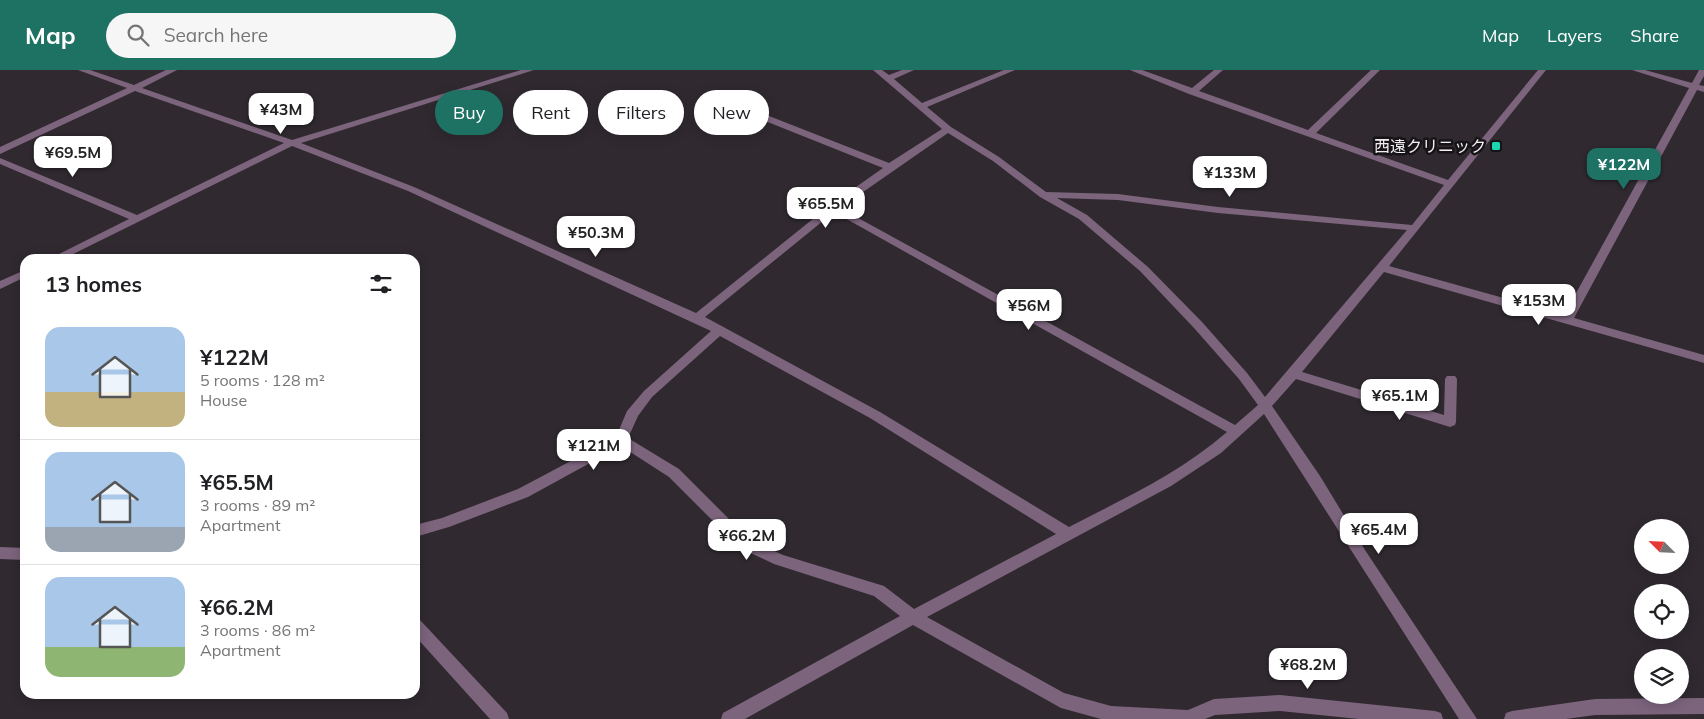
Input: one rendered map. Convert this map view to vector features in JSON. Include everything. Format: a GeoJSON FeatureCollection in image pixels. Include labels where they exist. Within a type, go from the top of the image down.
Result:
{"type":"FeatureCollection","features":[{"type":"Feature","properties":{"kind":"street"},"geometry":{"type":"LineString","coordinates":[[82,70],[292,143],[411,189],[697,318],[874,415],[1068,534]]}},
{"type":"Feature","properties":{"kind":"street"},"geometry":{"type":"LineString","coordinates":[[0,151],[173,70]]}},
{"type":"Feature","properties":{"kind":"street"},"geometry":{"type":"LineString","coordinates":[[64,254],[292,143],[499,73],[530,70]]}},
{"type":"Feature","properties":{"kind":"street"},"geometry":{"type":"LineString","coordinates":[[877,70],[948,129],[996,158],[1044,195],[1083,217],[1144,269],[1204,332],[1243,376],[1265,406],[1469,719]]}},
{"type":"Feature","properties":{"kind":"street"},"geometry":{"type":"LineString","coordinates":[[887,79],[910,70]]}},
{"type":"Feature","properties":{"kind":"street"},"geometry":{"type":"LineString","coordinates":[[922,106],[1010,70]]}},
{"type":"Feature","properties":{"kind":"street"},"geometry":{"type":"LineString","coordinates":[[1134,70],[1449,184]]}},
{"type":"Feature","properties":{"kind":"street"},"geometry":{"type":"LineString","coordinates":[[1192,92],[1220,70]]}},
{"type":"Feature","properties":{"kind":"street"},"geometry":{"type":"LineString","coordinates":[[1310,133],[1376,70]]}},
{"type":"Feature","properties":{"kind":"street"},"geometry":{"type":"LineString","coordinates":[[729,719],[913,617],[1166,482],[1216,449],[1265,406],[1293,374],[1382,268],[1542,70]]}},
{"type":"Feature","properties":{"kind":"street"},"geometry":{"type":"LineString","coordinates":[[1636,70],[1700,88]]}},
{"type":"Feature","properties":{"kind":"street"},"geometry":{"type":"LineString","coordinates":[[1567,320],[1700,88],[1703,70]]}},
{"type":"Feature","properties":{"kind":"street"},"geometry":{"type":"LineString","coordinates":[[769,119],[890,167]]}},
{"type":"Feature","properties":{"kind":"street"},"geometry":{"type":"LineString","coordinates":[[697,318],[832,208],[948,129]]}},
{"type":"Feature","properties":{"kind":"street"},"geometry":{"type":"LineString","coordinates":[[0,161],[136,218]]}},
{"type":"Feature","properties":{"kind":"street"},"geometry":{"type":"LineString","coordinates":[[1044,195],[1118,197],[1218,210],[1414,228]]}},
{"type":"Feature","properties":{"kind":"street"},"geometry":{"type":"LineString","coordinates":[[832,208],[895,241],[1237,432]]}},
{"type":"Feature","properties":{"kind":"street"},"geometry":{"type":"LineString","coordinates":[[1382,268],[1704,359]]}},
{"type":"Feature","properties":{"kind":"street"},"geometry":{"type":"LineString","coordinates":[[0,285],[20,275]]}},
{"type":"Feature","properties":{"kind":"street"},"geometry":{"type":"LineString","coordinates":[[420,530],[444,523],[523,493],[621,440],[632,414],[648,394],[719,330]]}},
{"type":"Feature","properties":{"kind":"street"},"geometry":{"type":"LineString","coordinates":[[1293,374],[1450,422],[1451,378]]}},
{"type":"Feature","properties":{"kind":"street"},"geometry":{"type":"LineString","coordinates":[[621,440],[674,473],[745,544],[779,560],[879,591],[913,617],[1061,700],[1110,714],[1188,718],[1214,708],[1280,703],[1435,719]]}},
{"type":"Feature","properties":{"kind":"street"},"geometry":{"type":"LineString","coordinates":[[0,553],[20,554]]}},
{"type":"Feature","properties":{"kind":"street"},"geometry":{"type":"LineString","coordinates":[[420,630],[501,719]]}},
{"type":"Feature","properties":{"kind":"street"},"geometry":{"type":"LineString","coordinates":[[1512,719],[1595,707],[1704,706]]}},
{"type":"Feature","properties":{"kind":"place","name":"西遠クリニック"},"geometry":{"type":"Point","coordinates":[1496,146]}}]}
